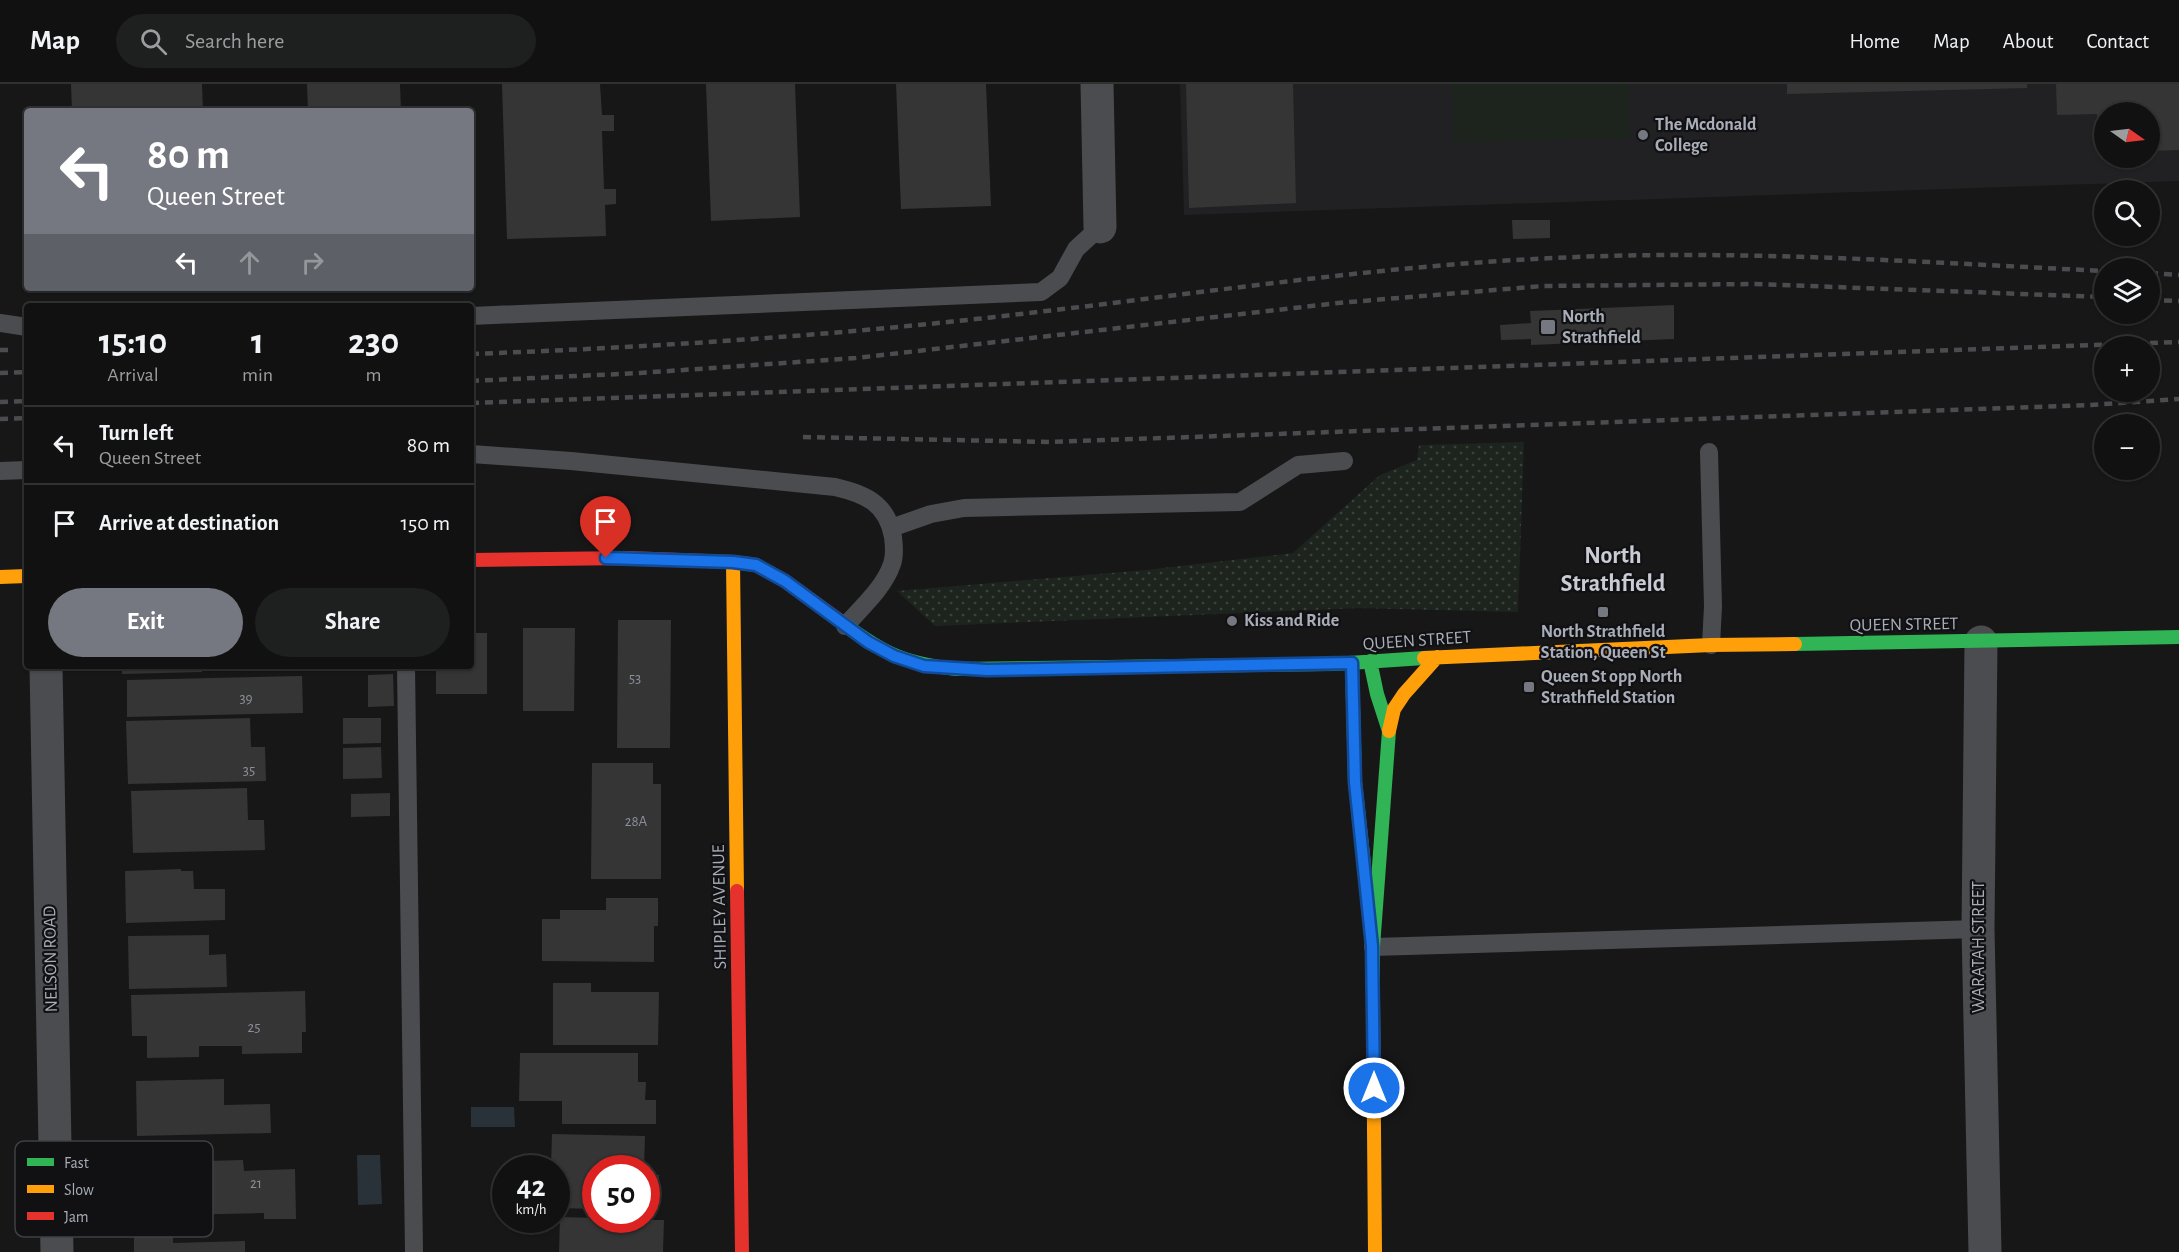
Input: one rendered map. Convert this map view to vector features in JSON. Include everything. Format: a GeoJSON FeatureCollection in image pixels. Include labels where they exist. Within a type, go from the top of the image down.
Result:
{"type":"FeatureCollection","features":[{"type":"Feature","properties":{"kind":"main road","name":"QUEEN STREET"},"geometry":{"type":"LineString","coordinates":[[474,560],[628,558],[756,565],[776,576],[845,626],[894,656],[924,666],[956,669],[1352,663],[1711,645],[2179,637]]}},
{"type":"Feature","properties":{"kind":"main road","name":"SHIPLEY AVENUE"},"geometry":{"type":"LineString","coordinates":[[733,562],[742,1252]]}},
{"type":"Feature","properties":{"kind":"main road"},"geometry":{"type":"LineString","coordinates":[[0,577],[24,576]]}},
{"type":"Feature","properties":{"kind":"main road"},"geometry":{"type":"LineString","coordinates":[[1375,1252],[1372,946],[1389,731],[1394,709],[1404,694],[1437,657]]}},
{"type":"Feature","properties":{"kind":"main road"},"geometry":{"type":"LineString","coordinates":[[1370,661],[1377,694],[1389,731]]}},
{"type":"Feature","properties":{"kind":"main road"},"geometry":{"type":"LineString","coordinates":[[1352,663],[1355,782],[1372,946]]}},
{"type":"Feature","properties":{"kind":"street"},"geometry":{"type":"LineString","coordinates":[[1097,84],[1100,227]]}},
{"type":"Feature","properties":{"kind":"street","name":"WARATAH STREET"},"geometry":{"type":"LineString","coordinates":[[1981,642],[1978,929],[1985,1252]]}},
{"type":"Feature","properties":{"kind":"street","name":"NELSON ROAD"},"geometry":{"type":"LineString","coordinates":[[46,669],[55,1141]]}},
{"type":"Feature","properties":{"kind":"street","name":"NELSON ROAD"},"geometry":{"type":"LineString","coordinates":[[57,1237],[57,1252]]}},
{"type":"Feature","properties":{"kind":"lane"},"geometry":{"type":"LineString","coordinates":[[474,316],[1041,292],[1059,278],[1076,249],[1100,227]]}},
{"type":"Feature","properties":{"kind":"lane"},"geometry":{"type":"LineString","coordinates":[[0,323],[24,327]]}},
{"type":"Feature","properties":{"kind":"lane"},"geometry":{"type":"LineString","coordinates":[[1709,452],[1713,606],[1711,645]]}},
{"type":"Feature","properties":{"kind":"lane"},"geometry":{"type":"LineString","coordinates":[[474,454],[571,461],[835,487],[859,493],[875,502],[884,513],[891,528],[894,543],[893,562],[889,572],[874,593],[845,626]]}},
{"type":"Feature","properties":{"kind":"lane"},"geometry":{"type":"LineString","coordinates":[[891,528],[931,514],[964,508],[1240,502],[1298,465],[1344,461]]}},
{"type":"Feature","properties":{"kind":"lane"},"geometry":{"type":"LineString","coordinates":[[0,471],[24,470]]}},
{"type":"Feature","properties":{"kind":"lane"},"geometry":{"type":"LineString","coordinates":[[406,669],[414,1252]]}},
{"type":"Feature","properties":{"kind":"lane"},"geometry":{"type":"LineString","coordinates":[[1372,946],[1978,929]]}},
{"type":"Feature","properties":{"kind":"shaded area","name":"The Mcdonald College"},"geometry":{"type":"Polygon","coordinates":[[[1180,84],[2179,84],[2179,181],[2094,180],[2094,184],[1184,215],[1180,84]]]}},
{"type":"Feature","properties":{"kind":"shaded area"},"geometry":{"type":"Polygon","coordinates":[[[1452,84],[1628,84],[1630,138],[1454,143],[1452,84]]]}},
{"type":"Feature","properties":{"kind":"shaded area"},"geometry":{"type":"Polygon","coordinates":[[[1524,442],[1518,612],[1358,608],[935,626],[897,591],[1146,570],[1293,553],[1380,475],[1417,460],[1419,445],[1524,442]]]}},
{"type":"Feature","properties":{"kind":"shaded area"},"geometry":{"type":"Polygon","coordinates":[[[471,1107],[514,1107],[515,1127],[471,1127],[471,1107]]]}},
{"type":"Feature","properties":{"kind":"shaded area"},"geometry":{"type":"Polygon","coordinates":[[[357,1155],[380,1155],[382,1204],[358,1205],[357,1155]]]}},
{"type":"Feature","properties":{"kind":"building"},"geometry":{"type":"Polygon","coordinates":[[[71,84],[202,84],[203,108],[72,108],[71,84]]]}},
{"type":"Feature","properties":{"kind":"building"},"geometry":{"type":"Polygon","coordinates":[[[307,84],[400,84],[401,108],[308,108],[307,84]]]}},
{"type":"Feature","properties":{"kind":"building"},"geometry":{"type":"Polygon","coordinates":[[[502,84],[600,84],[602,115],[614,115],[614,131],[602,131],[604,189],[616,189],[616,204],[605,205],[606,236],[507,239],[502,84]]]}},
{"type":"Feature","properties":{"kind":"building"},"geometry":{"type":"Polygon","coordinates":[[[706,84],[795,84],[800,217],[711,221],[706,84]]]}},
{"type":"Feature","properties":{"kind":"building"},"geometry":{"type":"Polygon","coordinates":[[[896,84],[986,84],[991,206],[901,209],[896,84]]]}},
{"type":"Feature","properties":{"kind":"building"},"geometry":{"type":"Polygon","coordinates":[[[1186,84],[1293,84],[1296,203],[1189,208],[1186,84]]]}},
{"type":"Feature","properties":{"kind":"building"},"geometry":{"type":"Polygon","coordinates":[[[1787,84],[2027,84],[2027,88],[1787,94],[1787,84]]]}},
{"type":"Feature","properties":{"kind":"building"},"geometry":{"type":"Polygon","coordinates":[[[2056,84],[2179,84],[2179,150],[2160,151],[2160,102],[2094,102],[2094,114],[2057,115],[2056,84]]]}},
{"type":"Feature","properties":{"kind":"building"},"geometry":{"type":"Polygon","coordinates":[[[1512,220],[1550,220],[1550,238],[1513,239],[1512,220]]]}},
{"type":"Feature","properties":{"kind":"building"},"geometry":{"type":"Polygon","coordinates":[[[1674,305],[1674,339],[1531,345],[1531,339],[1501,340],[1500,325],[1531,323],[1530,311],[1674,305]]]}},
{"type":"Feature","properties":{"kind":"building"},"geometry":{"type":"Polygon","coordinates":[[[618,620],[671,620],[670,748],[617,748],[618,620]]]}},
{"type":"Feature","properties":{"kind":"building"},"geometry":{"type":"Polygon","coordinates":[[[523,628],[575,628],[574,711],[523,711],[523,628]]]}},
{"type":"Feature","properties":{"kind":"building"},"geometry":{"type":"Polygon","coordinates":[[[474,633],[487,633],[487,694],[436,694],[436,669],[474,669],[474,633]]]}},
{"type":"Feature","properties":{"kind":"building"},"geometry":{"type":"Polygon","coordinates":[[[122,669],[202,669],[202,672],[122,674],[122,669]]]}},
{"type":"Feature","properties":{"kind":"building"},"geometry":{"type":"Polygon","coordinates":[[[378,669],[392,669],[392,671],[378,671],[378,669]]]}},
{"type":"Feature","properties":{"kind":"building"},"geometry":{"type":"Polygon","coordinates":[[[393,674],[394,706],[368,707],[368,675],[393,674]]]}},
{"type":"Feature","properties":{"kind":"building"},"geometry":{"type":"Polygon","coordinates":[[[302,676],[303,713],[127,717],[127,680],[302,676]]]}},
{"type":"Feature","properties":{"kind":"building"},"geometry":{"type":"Polygon","coordinates":[[[250,718],[251,747],[265,747],[266,781],[128,784],[126,721],[250,718]]]}},
{"type":"Feature","properties":{"kind":"building"},"geometry":{"type":"Polygon","coordinates":[[[343,718],[381,718],[381,743],[343,744],[343,718]]]}},
{"type":"Feature","properties":{"kind":"building"},"geometry":{"type":"Polygon","coordinates":[[[381,747],[382,778],[343,779],[343,748],[381,747]]]}},
{"type":"Feature","properties":{"kind":"building"},"geometry":{"type":"Polygon","coordinates":[[[592,763],[653,763],[653,784],[661,784],[661,879],[591,879],[592,763]]]}},
{"type":"Feature","properties":{"kind":"building"},"geometry":{"type":"Polygon","coordinates":[[[247,788],[248,820],[264,820],[265,850],[133,853],[131,791],[247,788]]]}},
{"type":"Feature","properties":{"kind":"building"},"geometry":{"type":"Polygon","coordinates":[[[390,793],[390,816],[351,817],[351,794],[390,793]]]}},
{"type":"Feature","properties":{"kind":"building"},"geometry":{"type":"Polygon","coordinates":[[[181,869],[181,871],[193,871],[194,889],[225,889],[225,920],[126,923],[125,871],[181,869]]]}},
{"type":"Feature","properties":{"kind":"building"},"geometry":{"type":"Polygon","coordinates":[[[606,898],[658,898],[658,926],[654,926],[654,962],[542,961],[542,919],[560,919],[560,910],[606,910],[606,898]]]}},
{"type":"Feature","properties":{"kind":"building"},"geometry":{"type":"Polygon","coordinates":[[[209,935],[209,955],[226,954],[227,987],[129,989],[128,936],[209,935]]]}},
{"type":"Feature","properties":{"kind":"building"},"geometry":{"type":"Polygon","coordinates":[[[553,983],[591,983],[591,992],[659,992],[658,1045],[553,1045],[553,983]]]}},
{"type":"Feature","properties":{"kind":"building"},"geometry":{"type":"Polygon","coordinates":[[[305,991],[306,1032],[302,1032],[302,1053],[242,1054],[242,1046],[199,1046],[199,1057],[147,1058],[147,1036],[132,1036],[131,995],[305,991]]]}},
{"type":"Feature","properties":{"kind":"building"},"geometry":{"type":"Polygon","coordinates":[[[520,1053],[638,1053],[638,1082],[646,1082],[645,1100],[656,1100],[656,1124],[562,1124],[562,1101],[519,1101],[520,1053]]]}},
{"type":"Feature","properties":{"kind":"building"},"geometry":{"type":"Polygon","coordinates":[[[224,1079],[224,1105],[270,1104],[271,1133],[137,1136],[136,1081],[224,1079]]]}},
{"type":"Feature","properties":{"kind":"building"},"geometry":{"type":"Polygon","coordinates":[[[552,1134],[645,1136],[644,1155],[582,1155],[582,1209],[570,1208],[570,1155],[551,1155],[552,1134]]]}},
{"type":"Feature","properties":{"kind":"building"},"geometry":{"type":"Polygon","coordinates":[[[243,1160],[244,1171],[295,1169],[296,1219],[264,1219],[264,1213],[213,1214],[213,1161],[243,1160]]]}},
{"type":"Feature","properties":{"kind":"building"},"geometry":{"type":"Polygon","coordinates":[[[570,1217],[582,1218],[582,1233],[660,1233],[660,1220],[664,1220],[663,1252],[559,1252],[560,1233],[570,1233],[570,1217]]]}},
{"type":"Feature","properties":{"kind":"building"},"geometry":{"type":"Polygon","coordinates":[[[134,1237],[173,1237],[173,1243],[245,1241],[245,1252],[134,1252],[134,1237]]]}},
{"type":"Feature","properties":{"kind":"railway"},"geometry":{"type":"LineString","coordinates":[[474,354],[681,344],[890,328],[1422,267],[1553,258],[1760,256],[2094,271]]}},
{"type":"Feature","properties":{"kind":"railway"},"geometry":{"type":"LineString","coordinates":[[2160,274],[2179,275]]}},
{"type":"Feature","properties":{"kind":"railway"},"geometry":{"type":"LineString","coordinates":[[474,381],[640,373],[856,358],[1338,303],[1543,286],[1755,284],[2094,297]]}},
{"type":"Feature","properties":{"kind":"railway"},"geometry":{"type":"LineString","coordinates":[[2160,300],[2179,301]]}},
{"type":"Feature","properties":{"kind":"railway"},"geometry":{"type":"LineString","coordinates":[[474,403],[2179,342]]}},
{"type":"Feature","properties":{"kind":"railway"},"geometry":{"type":"LineString","coordinates":[[0,350],[9,350]]}},
{"type":"Feature","properties":{"kind":"railway"},"geometry":{"type":"LineString","coordinates":[[0,373],[24,372]]}},
{"type":"Feature","properties":{"kind":"railway"},"geometry":{"type":"LineString","coordinates":[[803,437],[1051,442],[2091,405],[2179,399]]}},
{"type":"Feature","properties":{"kind":"railway"},"geometry":{"type":"LineString","coordinates":[[0,402],[24,401]]}},
{"type":"Feature","properties":{"kind":"railway"},"geometry":{"type":"LineString","coordinates":[[0,419],[24,418]]}},
{"type":"Feature","properties":{"kind":"traffic: fast"},"geometry":{"type":"LineString","coordinates":[[843,623],[870,642],[895,655],[922,664],[956,669],[1334,664],[1424,658]]}},
{"type":"Feature","properties":{"kind":"traffic: fast"},"geometry":{"type":"LineString","coordinates":[[1795,644],[2179,637]]}},
{"type":"Feature","properties":{"kind":"traffic: fast"},"geometry":{"type":"LineString","coordinates":[[1370,661],[1377,694],[1389,731],[1373,947],[1373,1005]]}},
{"type":"Feature","properties":{"kind":"traffic: fast"},"geometry":{"type":"LineString","coordinates":[[1352,663],[1355,782],[1364,864]]}},
{"type":"Feature","properties":{"kind":"traffic: slow"},"geometry":{"type":"LineString","coordinates":[[733,562],[737,891]]}},
{"type":"Feature","properties":{"kind":"traffic: slow"},"geometry":{"type":"LineString","coordinates":[[0,577],[24,576]]}},
{"type":"Feature","properties":{"kind":"traffic: slow"},"geometry":{"type":"LineString","coordinates":[[1424,658],[1711,645],[1795,644]]}},
{"type":"Feature","properties":{"kind":"traffic: slow"},"geometry":{"type":"LineString","coordinates":[[1389,731],[1394,709],[1404,694],[1437,657]]}},
{"type":"Feature","properties":{"kind":"traffic: slow"},"geometry":{"type":"LineString","coordinates":[[1373,1005],[1375,1252]]}},
{"type":"Feature","properties":{"kind":"traffic: jam"},"geometry":{"type":"LineString","coordinates":[[474,560],[628,558],[756,565],[785,581],[843,623]]}},
{"type":"Feature","properties":{"kind":"traffic: jam"},"geometry":{"type":"LineString","coordinates":[[737,891],[742,1252]]}},
{"type":"Feature","properties":{"kind":"place","name":"The Mcdonald College"},"geometry":{"type":"Point","coordinates":[1643,135]}},
{"type":"Feature","properties":{"kind":"place","name":"North Strathfield"},"geometry":{"type":"Point","coordinates":[1548,327]}},
{"type":"Feature","properties":{"kind":"place","name":"North Strathfield Station, Queen St"},"geometry":{"type":"Point","coordinates":[1603,612]}},
{"type":"Feature","properties":{"kind":"place","name":"Kiss and Ride"},"geometry":{"type":"Point","coordinates":[1232,621]}},
{"type":"Feature","properties":{"kind":"place","name":"Queen St opp North Strathfield Station"},"geometry":{"type":"Point","coordinates":[1529,687]}},
{"type":"Feature","properties":{"kind":"district","name":"North Strathfield"},"geometry":{"type":"Point","coordinates":[1613,570]}},
{"type":"Feature","properties":{"kind":"route"},"geometry":{"type":"LineString","coordinates":[[606,558],[733,562],[756,565],[785,581],[868,642],[894,656],[924,666],[987,670],[1352,663],[1355,782],[1372,946],[1374,1088]]}}]}
